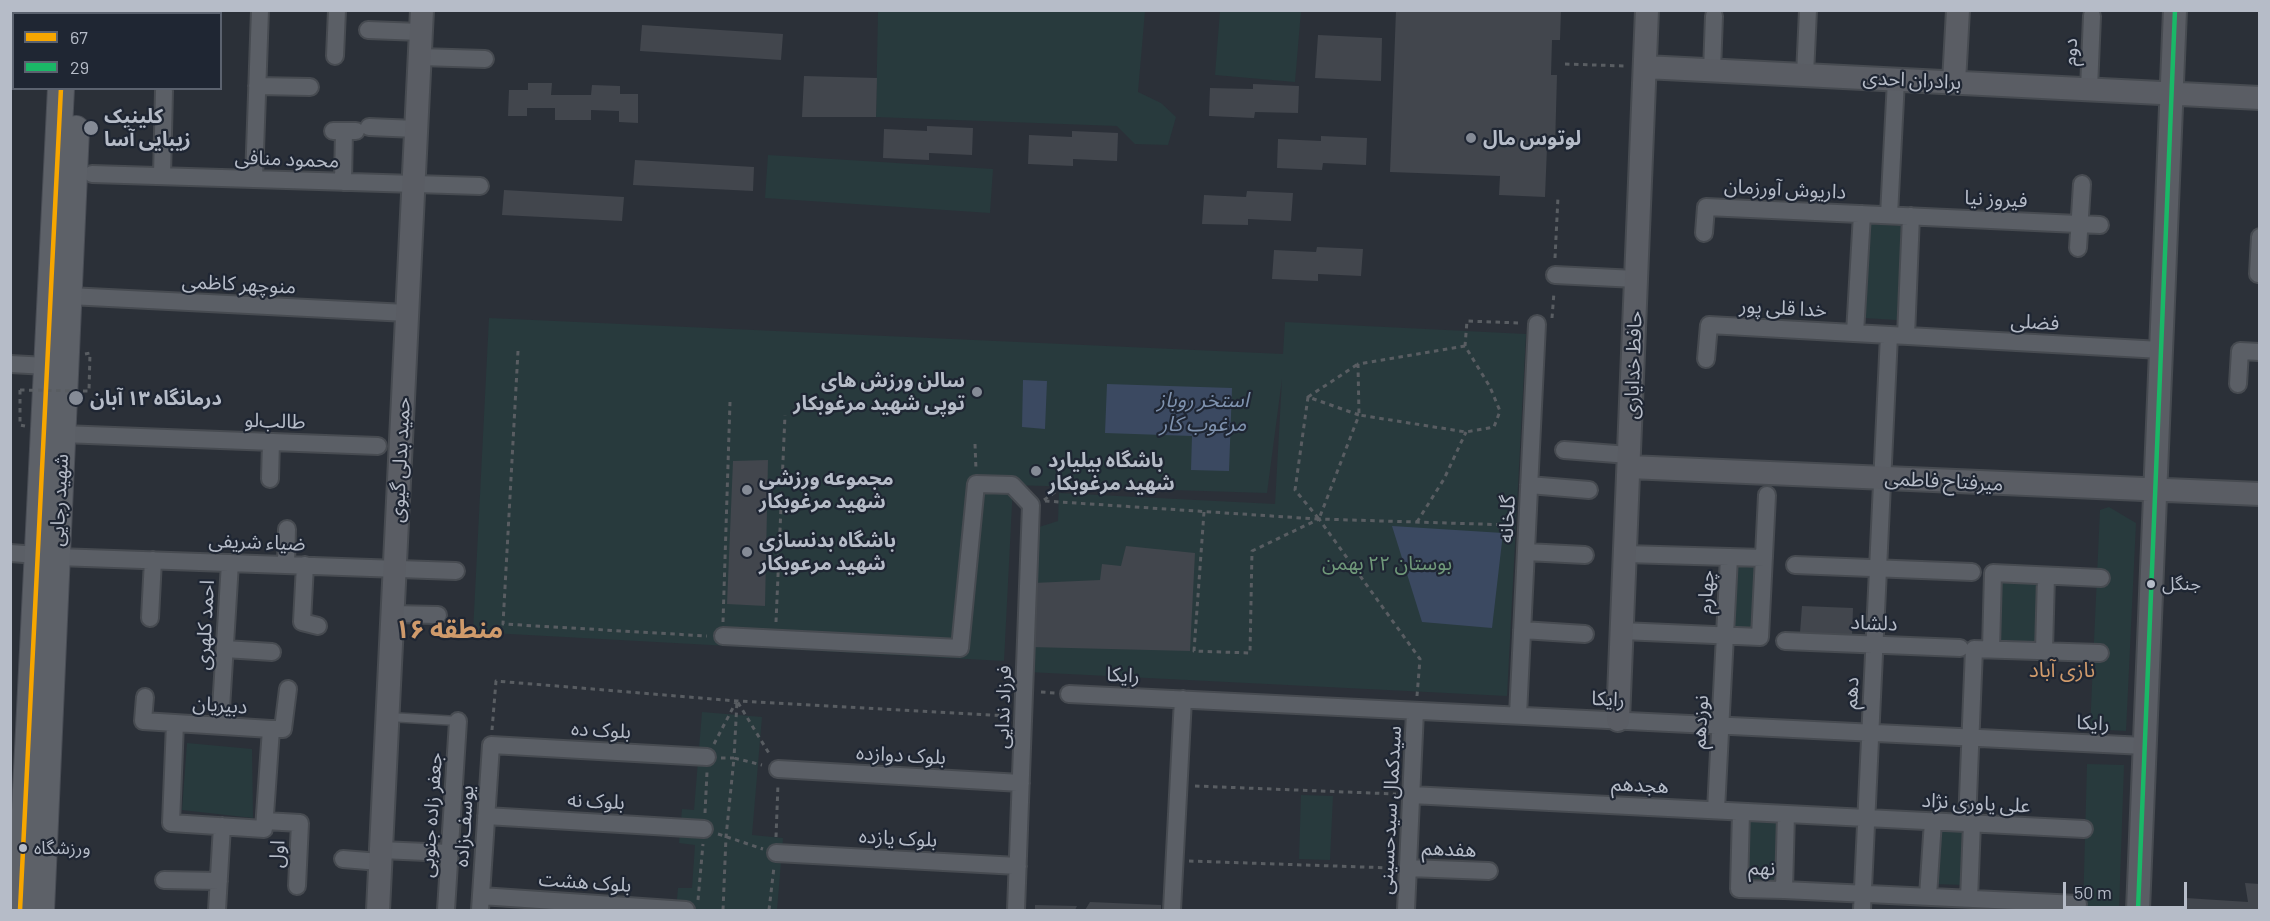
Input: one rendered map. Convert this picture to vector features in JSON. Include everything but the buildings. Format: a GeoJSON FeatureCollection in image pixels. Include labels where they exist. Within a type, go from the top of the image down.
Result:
{"type":"FeatureCollection","features":[{"type":"Feature","properties":{"kind":"main road","name":"شهید رجایی"},"geometry":{"type":"LineString","coordinates":[[47,556],[47,366],[60,90]]}},
{"type":"Feature","properties":{"kind":"main road","name":"شهید رجایی"},"geometry":{"type":"LineString","coordinates":[[23,910],[47,556],[62,434],[78,90]]}},
{"type":"Feature","properties":{"kind":"street"},"geometry":{"type":"LineString","coordinates":[[254,179],[260,10]]}},
{"type":"Feature","properties":{"kind":"street"},"geometry":{"type":"LineString","coordinates":[[335,56],[336,10]]}},
{"type":"Feature","properties":{"kind":"street","name":"حافظ خدایاری"},"geometry":{"type":"LineString","coordinates":[[1618,720],[1647,10]]}},
{"type":"Feature","properties":{"kind":"street"},"geometry":{"type":"LineString","coordinates":[[1805,75],[1808,10]]}},
{"type":"Feature","properties":{"kind":"street"},"geometry":{"type":"LineString","coordinates":[[1954,82],[1958,10]]}},
{"type":"Feature","properties":{"kind":"street"},"geometry":{"type":"LineString","coordinates":[[2137,910],[2175,10]]}},
{"type":"Feature","properties":{"kind":"street"},"geometry":{"type":"LineString","coordinates":[[1712,71],[1714,16]]}},
{"type":"Feature","properties":{"kind":"street","name":"دوم"},"geometry":{"type":"LineString","coordinates":[[2089,89],[2092,16]]}},
{"type":"Feature","properties":{"kind":"street"},"geometry":{"type":"LineString","coordinates":[[368,30],[421,21]]}},
{"type":"Feature","properties":{"kind":"street","name":"حمید بدلی گیوی"},"geometry":{"type":"LineString","coordinates":[[378,910],[421,21]]}},
{"type":"Feature","properties":{"kind":"street"},"geometry":{"type":"LineString","coordinates":[[420,57],[485,59]]}},
{"type":"Feature","properties":{"kind":"street","name":"برادران احدی"},"geometry":{"type":"LineString","coordinates":[[1645,67],[2259,98]]}},
{"type":"Feature","properties":{"kind":"street"},"geometry":{"type":"LineString","coordinates":[[1889,215],[1896,80]]}},
{"type":"Feature","properties":{"kind":"street"},"geometry":{"type":"LineString","coordinates":[[257,86],[310,87]]}},
{"type":"Feature","properties":{"kind":"street"},"geometry":{"type":"LineString","coordinates":[[162,176],[164,91]]}},
{"type":"Feature","properties":{"kind":"street"},"geometry":{"type":"LineString","coordinates":[[343,182],[344,131],[333,131],[416,129]]}},
{"type":"Feature","properties":{"kind":"street","name":"محمود منافی"},"geometry":{"type":"LineString","coordinates":[[92,174],[480,186]]}},
{"type":"Feature","properties":{"kind":"street"},"geometry":{"type":"LineString","coordinates":[[2078,248],[2082,184]]}},
{"type":"Feature","properties":{"kind":"street","name":"داریوش آورزمان"},"geometry":{"type":"LineString","coordinates":[[1704,233],[1706,207],[1889,215]]}},
{"type":"Feature","properties":{"kind":"street"},"geometry":{"type":"LineString","coordinates":[[1855,333],[1862,214]]}},
{"type":"Feature","properties":{"kind":"street","name":"فیروز نیا"},"geometry":{"type":"LineString","coordinates":[[1889,215],[2100,225]]}},
{"type":"Feature","properties":{"kind":"street"},"geometry":{"type":"LineString","coordinates":[[1906,336],[1911,216]]}},
{"type":"Feature","properties":{"kind":"street"},"geometry":{"type":"LineString","coordinates":[[2259,237],[2259,274]]}},
{"type":"Feature","properties":{"kind":"street"},"geometry":{"type":"LineString","coordinates":[[1555,275],[1636,279]]}},
{"type":"Feature","properties":{"kind":"street","name":"منوچهر کاظمی"},"geometry":{"type":"LineString","coordinates":[[69,296],[407,313]]}},
{"type":"Feature","properties":{"kind":"street","name":"گلخانه"},"geometry":{"type":"LineString","coordinates":[[1518,716],[1537,324]]}},
{"type":"Feature","properties":{"kind":"street","name":"خدا قلی پور"},"geometry":{"type":"LineString","coordinates":[[1706,359],[1709,325],[1889,335]]}},
{"type":"Feature","properties":{"kind":"street","name":"فضلی"},"geometry":{"type":"LineString","coordinates":[[1889,335],[2161,350]]}},
{"type":"Feature","properties":{"kind":"street","name":"دهم"},"geometry":{"type":"LineString","coordinates":[[1862,910],[1889,335]]}},
{"type":"Feature","properties":{"kind":"street"},"geometry":{"type":"LineString","coordinates":[[2238,384],[2240,351],[2259,352]]}},
{"type":"Feature","properties":{"kind":"street"},"geometry":{"type":"LineString","coordinates":[[10,364],[47,366]]}},
{"type":"Feature","properties":{"kind":"street","name":"طالب‌لو"},"geometry":{"type":"LineString","coordinates":[[62,434],[378,446]]}},
{"type":"Feature","properties":{"kind":"street"},"geometry":{"type":"LineString","coordinates":[[270,478],[271,442]]}},
{"type":"Feature","properties":{"kind":"street"},"geometry":{"type":"LineString","coordinates":[[1564,450],[1629,461]]}},
{"type":"Feature","properties":{"kind":"street","name":"میرفتاح فاطمی"},"geometry":{"type":"LineString","coordinates":[[1629,461],[1882,478],[2259,494]]}},
{"type":"Feature","properties":{"kind":"street"},"geometry":{"type":"LineString","coordinates":[[723,636],[960,648],[976,484],[1012,485],[1037,503]]}},
{"type":"Feature","properties":{"kind":"street"},"geometry":{"type":"LineString","coordinates":[[1529,485],[1589,490]]}},
{"type":"Feature","properties":{"kind":"street"},"geometry":{"type":"LineString","coordinates":[[1622,631],[1760,638],[1767,495]]}},
{"type":"Feature","properties":{"kind":"street","name":"فرزاد ندایی"},"geometry":{"type":"LineString","coordinates":[[1016,910],[1024,691],[1037,503]]}},
{"type":"Feature","properties":{"kind":"street"},"geometry":{"type":"LineString","coordinates":[[286,564],[287,529]]}},
{"type":"Feature","properties":{"kind":"street"},"geometry":{"type":"LineString","coordinates":[[1526,552],[1585,555]]}},
{"type":"Feature","properties":{"kind":"street","name":"ضیاء شریفی"},"geometry":{"type":"LineString","coordinates":[[10,553],[456,571]]}},
{"type":"Feature","properties":{"kind":"street"},"geometry":{"type":"LineString","coordinates":[[1625,554],[1729,557]]}},
{"type":"Feature","properties":{"kind":"street","name":"چهارم"},"geometry":{"type":"LineString","coordinates":[[1725,636],[1729,557],[1764,558]]}},
{"type":"Feature","properties":{"kind":"street"},"geometry":{"type":"LineString","coordinates":[[150,618],[153,560]]}},
{"type":"Feature","properties":{"kind":"street","name":"احمد کلهری"},"geometry":{"type":"LineString","coordinates":[[220,725],[230,562]]}},
{"type":"Feature","properties":{"kind":"street"},"geometry":{"type":"LineString","coordinates":[[305,565],[302,622],[318,626]]}},
{"type":"Feature","properties":{"kind":"street"},"geometry":{"type":"LineString","coordinates":[[1795,565],[1972,572]]}},
{"type":"Feature","properties":{"kind":"street"},"geometry":{"type":"LineString","coordinates":[[1991,649],[1993,573],[2101,578]]}},
{"type":"Feature","properties":{"kind":"street"},"geometry":{"type":"LineString","coordinates":[[2044,651],[2046,576]]}},
{"type":"Feature","properties":{"kind":"street"},"geometry":{"type":"LineString","coordinates":[[393,614],[438,615]]}},
{"type":"Feature","properties":{"kind":"street"},"geometry":{"type":"LineString","coordinates":[[1522,630],[1585,634]]}},
{"type":"Feature","properties":{"kind":"street","name":"نوزدهم"},"geometry":{"type":"LineString","coordinates":[[1716,810],[1725,636]]}},
{"type":"Feature","properties":{"kind":"street","name":"دلشاد"},"geometry":{"type":"LineString","coordinates":[[1785,641],[1960,648]]}},
{"type":"Feature","properties":{"kind":"street"},"geometry":{"type":"LineString","coordinates":[[225,649],[272,652]]}},
{"type":"Feature","properties":{"kind":"street"},"geometry":{"type":"LineString","coordinates":[[1969,899],[1970,737],[1974,649],[2100,653]]}},
{"type":"Feature","properties":{"kind":"street"},"geometry":{"type":"LineString","coordinates":[[271,729],[283,729],[288,689]]}},
{"type":"Feature","properties":{"kind":"street","name":"رایکا"},"geometry":{"type":"LineString","coordinates":[[1069,693],[2145,746]]}},
{"type":"Feature","properties":{"kind":"street"},"geometry":{"type":"LineString","coordinates":[[145,698],[143,721],[175,723]]}},
{"type":"Feature","properties":{"kind":"street"},"geometry":{"type":"LineString","coordinates":[[1172,910],[1183,699]]}},
{"type":"Feature","properties":{"kind":"street","name":"سیدکمال سیدحسینی"},"geometry":{"type":"LineString","coordinates":[[1406,910],[1415,711]]}},
{"type":"Feature","properties":{"kind":"street","name":"جعفر زاده جنوبی"},"geometry":{"type":"LineString","coordinates":[[446,910],[458,721]]}},
{"type":"Feature","properties":{"kind":"street","name":"دبیریان"},"geometry":{"type":"LineString","coordinates":[[175,723],[220,725],[271,729],[264,828],[171,823],[175,723]]}},
{"type":"Feature","properties":{"kind":"street","name":"بلوک ده"},"geometry":{"type":"LineString","coordinates":[[491,745],[707,757]]}},
{"type":"Feature","properties":{"kind":"street","name":"یوسف‌زاده"},"geometry":{"type":"LineString","coordinates":[[480,903],[491,745]]}},
{"type":"Feature","properties":{"kind":"street","name":"بلوک دوازده"},"geometry":{"type":"LineString","coordinates":[[778,769],[1021,783]]}},
{"type":"Feature","properties":{"kind":"street","name":"هجدهم"},"geometry":{"type":"LineString","coordinates":[[1411,795],[1866,818]]}},
{"type":"Feature","properties":{"kind":"street","name":"نهم"},"geometry":{"type":"LineString","coordinates":[[1741,812],[1739,889],[1784,890],[1786,814]]}},
{"type":"Feature","properties":{"kind":"street","name":"بلوک نه"},"geometry":{"type":"LineString","coordinates":[[486,816],[704,829]]}},
{"type":"Feature","properties":{"kind":"street","name":"علی یاوری نژاد"},"geometry":{"type":"LineString","coordinates":[[1866,818],[2084,829]]}},
{"type":"Feature","properties":{"kind":"street","name":"اول"},"geometry":{"type":"LineString","coordinates":[[265,821],[300,824],[297,886]]}},
{"type":"Feature","properties":{"kind":"street"},"geometry":{"type":"LineString","coordinates":[[1928,896],[1933,821]]}},
{"type":"Feature","properties":{"kind":"street"},"geometry":{"type":"LineString","coordinates":[[217,910],[222,826]]}},
{"type":"Feature","properties":{"kind":"street"},"geometry":{"type":"LineString","coordinates":[[343,860],[449,853]]}},
{"type":"Feature","properties":{"kind":"street","name":"بلوک یازده"},"geometry":{"type":"LineString","coordinates":[[776,853],[1018,866]]}},
{"type":"Feature","properties":{"kind":"street","name":"هفدهم"},"geometry":{"type":"LineString","coordinates":[[1408,868],[1489,871]]}},
{"type":"Feature","properties":{"kind":"street"},"geometry":{"type":"LineString","coordinates":[[164,880],[219,881]]}},
{"type":"Feature","properties":{"kind":"street"},"geometry":{"type":"LineString","coordinates":[[1784,890],[2078,904]]}},
{"type":"Feature","properties":{"kind":"street","name":"بلوک هشت"},"geometry":{"type":"LineString","coordinates":[[480,903],[687,910]]}},
{"type":"Feature","properties":{"kind":"lane"},"geometry":{"type":"LineString","coordinates":[[2137,910],[2175,10]]}},
{"type":"Feature","properties":{"kind":"lane"},"geometry":{"type":"LineString","coordinates":[[388,717],[458,721]]}},
{"type":"Feature","properties":{"kind":"path"},"geometry":{"type":"LineString","coordinates":[[1565,64],[1645,67]]}},
{"type":"Feature","properties":{"kind":"path"},"geometry":{"type":"LineString","coordinates":[[1308,397],[1359,415],[1466,432],[1494,427],[1500,411],[1491,387],[1465,346],[1467,321],[1537,324]]}},
{"type":"Feature","properties":{"kind":"path"},"geometry":{"type":"LineString","coordinates":[[1415,711],[1420,659],[1319,519],[1295,490],[1308,397],[1358,364],[1465,346]]}},
{"type":"Feature","properties":{"kind":"path"},"geometry":{"type":"LineString","coordinates":[[518,351],[503,624],[723,636],[730,402]]}},
{"type":"Feature","properties":{"kind":"path"},"geometry":{"type":"LineString","coordinates":[[20,425],[20,390],[89,391],[90,353]]}},
{"type":"Feature","properties":{"kind":"path"},"geometry":{"type":"LineString","coordinates":[[1204,512],[1194,651],[1250,653],[1252,551],[1319,519],[1359,415],[1358,364]]}},
{"type":"Feature","properties":{"kind":"path"},"geometry":{"type":"LineString","coordinates":[[776,639],[785,416]]}},
{"type":"Feature","properties":{"kind":"path"},"geometry":{"type":"LineString","coordinates":[[1417,522],[1444,479],[1466,432]]}},
{"type":"Feature","properties":{"kind":"path"},"geometry":{"type":"LineString","coordinates":[[975,444],[976,484]]}},
{"type":"Feature","properties":{"kind":"path"},"geometry":{"type":"LineString","coordinates":[[1037,503],[1062,487]]}},
{"type":"Feature","properties":{"kind":"path"},"geometry":{"type":"LineString","coordinates":[[767,500],[781,500]]}},
{"type":"Feature","properties":{"kind":"path"},"geometry":{"type":"LineString","coordinates":[[1037,503],[1319,519],[1527,526]]}},
{"type":"Feature","properties":{"kind":"path"},"geometry":{"type":"LineString","coordinates":[[491,745],[496,681],[737,701],[1009,716],[1024,691],[1069,693]]}},
{"type":"Feature","properties":{"kind":"path"},"geometry":{"type":"LineString","coordinates":[[697,910],[707,757],[737,701]]}},
{"type":"Feature","properties":{"kind":"path"},"geometry":{"type":"LineString","coordinates":[[723,910],[726,837],[737,701]]}},
{"type":"Feature","properties":{"kind":"path"},"geometry":{"type":"LineString","coordinates":[[737,701],[778,769],[776,853],[769,910]]}},
{"type":"Feature","properties":{"kind":"path"},"geometry":{"type":"LineString","coordinates":[[707,757],[734,758],[778,769]]}},
{"type":"Feature","properties":{"kind":"path"},"geometry":{"type":"LineString","coordinates":[[1179,786],[1411,795]]}},
{"type":"Feature","properties":{"kind":"path"},"geometry":{"type":"LineString","coordinates":[[704,829],[776,853]]}},
{"type":"Feature","properties":{"kind":"path"},"geometry":{"type":"LineString","coordinates":[[1175,860],[1408,868]]}},
{"type":"Feature","properties":{"kind":"green space"},"geometry":{"type":"Polygon","coordinates":[[[878,11],[1145,11],[1138,92],[1161,103],[1176,117],[1168,145],[1135,144],[1117,126],[876,117],[878,11]]]}},
{"type":"Feature","properties":{"kind":"green space"},"geometry":{"type":"Polygon","coordinates":[[[1220,11],[1301,11],[1295,82],[1215,75],[1220,11]]]}},
{"type":"Feature","properties":{"kind":"green space"},"geometry":{"type":"Polygon","coordinates":[[[768,155],[993,169],[990,213],[765,198],[768,155]]]}},
{"type":"Feature","properties":{"kind":"green space"},"geometry":{"type":"Polygon","coordinates":[[[1869,224],[1902,226],[1897,320],[1864,318],[1869,224]]]}},
{"type":"Feature","properties":{"kind":"green space","name":"مجموعه ورزشی شهید مرغوبکار"},"geometry":{"type":"Polygon","coordinates":[[[489,318],[1283,354],[1285,322],[1526,334],[1507,696],[1028,672],[1036,528],[1058,521],[1059,493],[1275,504],[1282,379],[1267,493],[1013,485],[1004,661],[473,632],[489,318]]]}},
{"type":"Feature","properties":{"kind":"green space"},"geometry":{"type":"Polygon","coordinates":[[[2109,507],[2136,523],[2126,731],[2090,729],[2100,510],[2109,507]]]}},
{"type":"Feature","properties":{"kind":"green space"},"geometry":{"type":"Polygon","coordinates":[[[1734,565],[1761,566],[1758,632],[1731,631],[1734,565]]]}},
{"type":"Feature","properties":{"kind":"green space"},"geometry":{"type":"Polygon","coordinates":[[[2000,580],[2039,582],[2035,644],[1997,642],[2000,580]]]}},
{"type":"Feature","properties":{"kind":"green space"},"geometry":{"type":"Polygon","coordinates":[[[702,712],[762,717],[752,835],[783,838],[777,910],[676,910],[678,888],[692,888],[695,845],[679,843],[682,809],[694,810],[702,712]]]}},
{"type":"Feature","properties":{"kind":"green space"},"geometry":{"type":"Polygon","coordinates":[[[187,743],[252,749],[253,818],[182,810],[187,743]]]}},
{"type":"Feature","properties":{"kind":"green space"},"geometry":{"type":"Polygon","coordinates":[[[2087,764],[2124,765],[2119,910],[2083,910],[2087,764]]]}},
{"type":"Feature","properties":{"kind":"green space"},"geometry":{"type":"Polygon","coordinates":[[[1301,795],[1333,796],[1330,860],[1299,859],[1301,795]]]}},
{"type":"Feature","properties":{"kind":"green space"},"geometry":{"type":"Polygon","coordinates":[[[1743,817],[1784,819],[1782,886],[1741,885],[1743,817]]]}},
{"type":"Feature","properties":{"kind":"green space"},"geometry":{"type":"Polygon","coordinates":[[[1936,829],[1968,830],[1966,885],[1933,884],[1936,829]]]}},
{"type":"Feature","properties":{"kind":"water"},"geometry":{"type":"Polygon","coordinates":[[[1023,380],[1047,381],[1045,429],[1022,427],[1023,380]]]}},
{"type":"Feature","properties":{"kind":"water","name":"استخر روباز مرغوب کار"},"geometry":{"type":"Polygon","coordinates":[[[1107,384],[1232,388],[1229,471],[1191,470],[1192,436],[1105,433],[1107,384]]]}},
{"type":"Feature","properties":{"kind":"water"},"geometry":{"type":"Polygon","coordinates":[[[1392,526],[1503,533],[1492,628],[1422,622],[1392,526]]]}},
{"type":"Feature","properties":{"kind":"transit line","name":"29"},"geometry":{"type":"LineString","coordinates":[[2138,910],[2175,10]]}},
{"type":"Feature","properties":{"kind":"transit line","name":"67"},"geometry":{"type":"LineString","coordinates":[[20,910],[61,90]]}},
{"type":"Feature","properties":{"kind":"place","name":"کلینیک زیبایی آسا"},"geometry":{"type":"Point","coordinates":[91,128]}},
{"type":"Feature","properties":{"kind":"place","name":"لوتوس مال"},"geometry":{"type":"Point","coordinates":[1471,138]}},
{"type":"Feature","properties":{"kind":"place","name":"سالن ورزش های توپی شهید مرغوبکار"},"geometry":{"type":"Point","coordinates":[977,392]}},
{"type":"Feature","properties":{"kind":"place","name":"درمانگاه ۱۳ آبان"},"geometry":{"type":"Point","coordinates":[76,398]}},
{"type":"Feature","properties":{"kind":"place","name":"باشگاه بیلیارد شهید مرغوبکار"},"geometry":{"type":"Point","coordinates":[1036,471]}},
{"type":"Feature","properties":{"kind":"place","name":"مجموعه ورزشی شهید مرغوبکار"},"geometry":{"type":"Point","coordinates":[747,490]}},
{"type":"Feature","properties":{"kind":"place","name":"باشگاه بدنسازی شهید مرعوبکار"},"geometry":{"type":"Point","coordinates":[747,552]}},
{"type":"Feature","properties":{"kind":"place","name":"جنگل"},"geometry":{"type":"Point","coordinates":[2151,584]}},
{"type":"Feature","properties":{"kind":"place","name":"ورزشگاه"},"geometry":{"type":"Point","coordinates":[23,848]}},
{"type":"Feature","properties":{"kind":"district","name":"منطقه ۱۶"},"geometry":{"type":"Point","coordinates":[449,629]}},
{"type":"Feature","properties":{"kind":"district","name":"نازی آباد"},"geometry":{"type":"Point","coordinates":[2062,670]}},
{"type":"Feature","properties":{"kind":"park label","name":"بوستان ۲۲ بهمن"},"geometry":{"type":"Point","coordinates":[1387,563]}}]}
